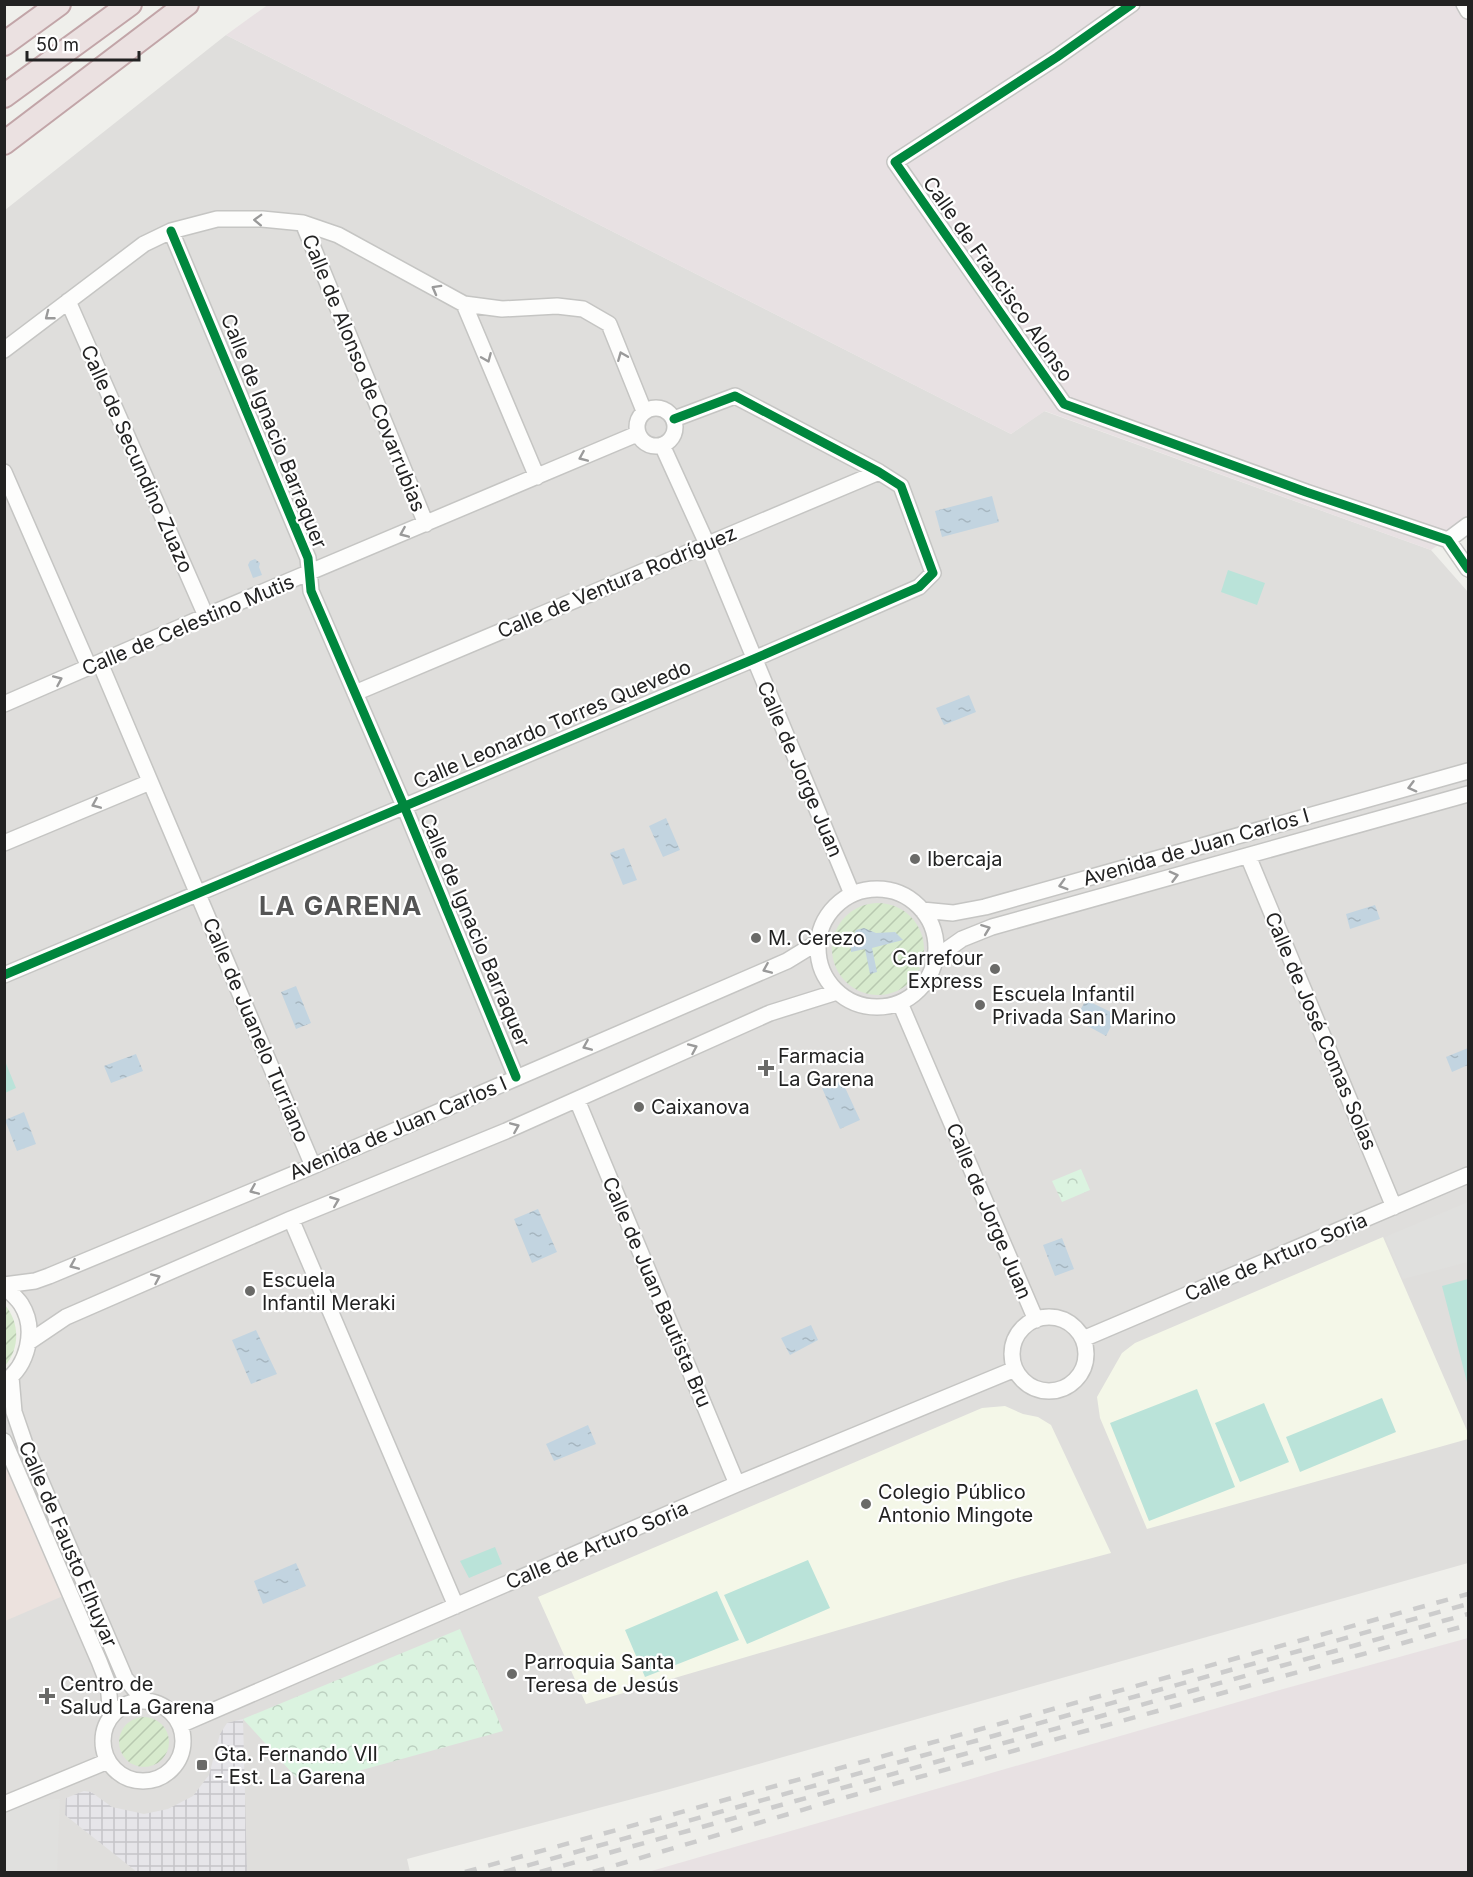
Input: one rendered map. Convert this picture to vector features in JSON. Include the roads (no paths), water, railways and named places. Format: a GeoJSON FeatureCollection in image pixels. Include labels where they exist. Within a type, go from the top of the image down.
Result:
{"type":"FeatureCollection","features":[{"type":"Feature","properties":{"kind":"highway"},"geometry":{"type":"LineString","coordinates":[[4,44],[59,4]]}},
{"type":"Feature","properties":{"kind":"highway"},"geometry":{"type":"LineString","coordinates":[[4,96],[130,4]]}},
{"type":"Feature","properties":{"kind":"highway"},"geometry":{"type":"LineString","coordinates":[[4,143],[187,4]]}},
{"type":"Feature","properties":{"kind":"highway"},"geometry":{"type":"LineString","coordinates":[[4,126],[162,22]]}},
{"type":"Feature","properties":{"kind":"street","name":"Calle de Francisco Alonso"},"geometry":{"type":"LineString","coordinates":[[1132,4],[1057,57],[895,162],[1064,404],[1295,488],[1448,540]]}},
{"type":"Feature","properties":{"kind":"street"},"geometry":{"type":"LineString","coordinates":[[1464,4],[1468,11]]}},
{"type":"Feature","properties":{"kind":"street"},"geometry":{"type":"LineString","coordinates":[[4,350],[144,244],[171,231],[217,219],[262,219],[303,223],[338,235],[464,304],[502,309],[557,306],[583,309],[609,324],[644,411]]}},
{"type":"Feature","properties":{"kind":"street","name":"Calle de Alonso de Covarrubias"},"geometry":{"type":"LineString","coordinates":[[303,223],[426,524]]}},
{"type":"Feature","properties":{"kind":"street","name":"Calle de Ignacio Barraquer"},"geometry":{"type":"LineString","coordinates":[[171,231],[308,558],[311,591],[404,806],[516,1077]]}},
{"type":"Feature","properties":{"kind":"street","name":"Calle de Secundino Zuazo"},"geometry":{"type":"LineString","coordinates":[[68,302],[206,616]]}},
{"type":"Feature","properties":{"kind":"street"},"geometry":{"type":"LineString","coordinates":[[464,304],[537,477]]}},
{"type":"Feature","properties":{"kind":"street"},"geometry":{"type":"LineString","coordinates":[[674,419],[735,396],[879,472]]}},
{"type":"Feature","properties":{"kind":"street"},"geometry":{"type":"LineString","coordinates":[[657,407],[667,411],[674,419],[675,427],[670,440],[662,446],[644,443],[637,434],[636,422],[644,411],[657,407]]}},
{"type":"Feature","properties":{"kind":"street","name":"Calle de Celestino Mutis"},"geometry":{"type":"LineString","coordinates":[[4,704],[637,434]]}},
{"type":"Feature","properties":{"kind":"street","name":"Calle de Jorge Juan"},"geometry":{"type":"LineString","coordinates":[[662,446],[707,544],[852,894]]}},
{"type":"Feature","properties":{"kind":"street","name":"Calle de Juanelo Turriano"},"geometry":{"type":"LineString","coordinates":[[4,472],[150,782],[313,1166]]}},
{"type":"Feature","properties":{"kind":"street","name":"Calle de Ventura Rodríguez"},"geometry":{"type":"LineString","coordinates":[[355,693],[879,472]]}},
{"type":"Feature","properties":{"kind":"street","name":"Calle Leonardo Torres Quevedo"},"geometry":{"type":"LineString","coordinates":[[4,975],[754,659],[919,587],[933,573],[901,486],[879,472]]}},
{"type":"Feature","properties":{"kind":"street"},"geometry":{"type":"LineString","coordinates":[[1468,525],[1448,540],[1468,569]]}},
{"type":"Feature","properties":{"kind":"street","name":"Avenida de Juan Carlos I"},"geometry":{"type":"LineString","coordinates":[[922,910],[953,913],[985,907],[1468,771]]}},
{"type":"Feature","properties":{"kind":"street"},"geometry":{"type":"LineString","coordinates":[[4,843],[150,782]]}},
{"type":"Feature","properties":{"kind":"street","name":"Avenida de Juan Carlos I"},"geometry":{"type":"LineString","coordinates":[[935,958],[962,939],[992,927],[1468,794]]}},
{"type":"Feature","properties":{"kind":"street","name":"Calle de José Comas Solas"},"geometry":{"type":"LineString","coordinates":[[1248,856],[1394,1207]]}},
{"type":"Feature","properties":{"kind":"street"},"geometry":{"type":"LineString","coordinates":[[871,889],[890,891],[908,898],[922,910],[931,925],[936,941],[935,958],[929,977],[917,992],[900,1003],[884,1007],[867,1006],[851,1001],[837,992],[825,978],[819,960],[818,942],[824,922],[836,906],[852,894],[871,889]]}},
{"type":"Feature","properties":{"kind":"street","name":"Avenida de Juan Carlos I"},"geometry":{"type":"LineString","coordinates":[[4,1286],[35,1281],[49,1276],[313,1166],[787,960],[818,942]]}},
{"type":"Feature","properties":{"kind":"street"},"geometry":{"type":"LineString","coordinates":[[29,1342],[66,1317],[291,1219],[577,1100],[770,1013],[837,992]]}},
{"type":"Feature","properties":{"kind":"street","name":"Calle de Jorge Juan"},"geometry":{"type":"LineString","coordinates":[[900,1003],[1036,1320]]}},
{"type":"Feature","properties":{"kind":"street","name":"Calle de Juan Bautista Bru"},"geometry":{"type":"LineString","coordinates":[[577,1100],[737,1485]]}},
{"type":"Feature","properties":{"kind":"street","name":"Calle de Arturo Soria"},"geometry":{"type":"LineString","coordinates":[[1083,1339],[1468,1175]]}},
{"type":"Feature","properties":{"kind":"street"},"geometry":{"type":"LineString","coordinates":[[291,1219],[456,1606]]}},
{"type":"Feature","properties":{"kind":"street"},"geometry":{"type":"LineString","coordinates":[[4,1286],[22,1305],[28,1323],[29,1342],[23,1361],[8,1380]]}},
{"type":"Feature","properties":{"kind":"street"},"geometry":{"type":"LineString","coordinates":[[1047,1317],[1058,1318],[1077,1330],[1083,1339],[1086,1362],[1074,1382],[1064,1388],[1053,1391],[1030,1386],[1021,1379],[1015,1369],[1012,1357],[1013,1345],[1018,1334],[1026,1325],[1036,1320],[1047,1317]]}},
{"type":"Feature","properties":{"kind":"street","name":"Calle de Arturo Soria"},"geometry":{"type":"LineString","coordinates":[[180,1725],[737,1485],[1015,1369]]}},
{"type":"Feature","properties":{"kind":"street","name":"Calle de Fausto Elhuyar"},"geometry":{"type":"LineString","coordinates":[[8,1380],[14,1412],[25,1444],[125,1678],[147,1701]]}},
{"type":"Feature","properties":{"kind":"street","name":"Calle de Fausto Elhuyar"},"geometry":{"type":"LineString","coordinates":[[4,1441],[102,1668],[108,1684],[111,1716]]}},
{"type":"Feature","properties":{"kind":"street"},"geometry":{"type":"LineString","coordinates":[[147,1701],[173,1714],[180,1725],[183,1746],[174,1767],[166,1774],[145,1782],[123,1777],[114,1770],[103,1748],[103,1734],[111,1716],[128,1704],[147,1701]]}},
{"type":"Feature","properties":{"kind":"street"},"geometry":{"type":"LineString","coordinates":[[4,1804],[108,1761]]}},
{"type":"Feature","properties":{"kind":"water"},"geometry":{"type":"Polygon","coordinates":[[[992,496],[999,522],[942,537],[935,511],[992,496]]]}},
{"type":"Feature","properties":{"kind":"water"},"geometry":{"type":"Polygon","coordinates":[[[255,559],[260,563],[262,575],[253,578],[248,565],[255,559]]]}},
{"type":"Feature","properties":{"kind":"water"},"geometry":{"type":"Polygon","coordinates":[[[969,695],[976,712],[944,725],[936,708],[969,695]]]}},
{"type":"Feature","properties":{"kind":"water"},"geometry":{"type":"Polygon","coordinates":[[[666,818],[680,850],[663,857],[649,826],[666,818]]]}},
{"type":"Feature","properties":{"kind":"water"},"geometry":{"type":"Polygon","coordinates":[[[624,848],[637,880],[623,885],[610,853],[624,848]]]}},
{"type":"Feature","properties":{"kind":"water"},"geometry":{"type":"Polygon","coordinates":[[[1375,905],[1380,919],[1350,929],[1346,914],[1375,905]]]}},
{"type":"Feature","properties":{"kind":"water"},"geometry":{"type":"Polygon","coordinates":[[[864,928],[876,933],[895,932],[903,940],[872,948],[877,972],[870,974],[865,949],[851,952],[851,942],[856,930],[864,928]]]}},
{"type":"Feature","properties":{"kind":"water"},"geometry":{"type":"Polygon","coordinates":[[[296,986],[311,1023],[296,1029],[281,992],[296,986]]]}},
{"type":"Feature","properties":{"kind":"water"},"geometry":{"type":"Polygon","coordinates":[[[1086,1000],[1117,1015],[1106,1036],[1075,1019],[1086,1000]]]}},
{"type":"Feature","properties":{"kind":"water"},"geometry":{"type":"Polygon","coordinates":[[[1468,1048],[1468,1065],[1452,1072],[1446,1057],[1468,1048]]]}},
{"type":"Feature","properties":{"kind":"water"},"geometry":{"type":"Polygon","coordinates":[[[136,1054],[143,1071],[111,1083],[104,1066],[136,1054]]]}},
{"type":"Feature","properties":{"kind":"water"},"geometry":{"type":"Polygon","coordinates":[[[842,1081],[860,1120],[840,1129],[822,1088],[842,1081]]]}},
{"type":"Feature","properties":{"kind":"water"},"geometry":{"type":"Polygon","coordinates":[[[24,1112],[36,1144],[17,1151],[5,1120],[24,1112]]]}},
{"type":"Feature","properties":{"kind":"water"},"geometry":{"type":"Polygon","coordinates":[[[538,1209],[557,1252],[532,1263],[514,1219],[538,1209]]]}},
{"type":"Feature","properties":{"kind":"water"},"geometry":{"type":"Polygon","coordinates":[[[1062,1238],[1074,1269],[1055,1276],[1043,1245],[1062,1238]]]}},
{"type":"Feature","properties":{"kind":"water"},"geometry":{"type":"Polygon","coordinates":[[[811,1325],[818,1340],[790,1355],[781,1338],[811,1325]]]}},
{"type":"Feature","properties":{"kind":"water"},"geometry":{"type":"Polygon","coordinates":[[[256,1330],[277,1374],[251,1384],[232,1340],[256,1330]]]}},
{"type":"Feature","properties":{"kind":"water"},"geometry":{"type":"Polygon","coordinates":[[[588,1425],[596,1444],[554,1461],[546,1444],[588,1425]]]}},
{"type":"Feature","properties":{"kind":"water"},"geometry":{"type":"Polygon","coordinates":[[[296,1563],[306,1586],[263,1604],[254,1581],[296,1563]]]}},
{"type":"Feature","properties":{"kind":"railway"},"geometry":{"type":"LineString","coordinates":[[465,1872],[1468,1594]]}},
{"type":"Feature","properties":{"kind":"railway"},"geometry":{"type":"LineString","coordinates":[[504,1872],[1468,1604]]}},
{"type":"Feature","properties":{"kind":"railway"},"geometry":{"type":"LineString","coordinates":[[540,1872],[1468,1614]]}},
{"type":"Feature","properties":{"kind":"railway"},"geometry":{"type":"LineString","coordinates":[[593,1872],[829,1802],[1468,1625]]}},
{"type":"Feature","properties":{"kind":"place","name":"Ibercaja"},"geometry":{"type":"Point","coordinates":[915,859]}},
{"type":"Feature","properties":{"kind":"place","name":"M. Cerezo"},"geometry":{"type":"Point","coordinates":[756,938]}},
{"type":"Feature","properties":{"kind":"place","name":"Carrefour Express"},"geometry":{"type":"Point","coordinates":[995,969]}},
{"type":"Feature","properties":{"kind":"place","name":"Escuela Infantil Privada San Marino"},"geometry":{"type":"Point","coordinates":[980,1005]}},
{"type":"Feature","properties":{"kind":"place","name":"Farmacia La Garena"},"geometry":{"type":"Point","coordinates":[766,1068]}},
{"type":"Feature","properties":{"kind":"place","name":"Caixanova"},"geometry":{"type":"Point","coordinates":[639,1107]}},
{"type":"Feature","properties":{"kind":"place","name":"Escuela Infantil Meraki"},"geometry":{"type":"Point","coordinates":[250,1291]}},
{"type":"Feature","properties":{"kind":"place","name":"Colegio Público Antonio Mingote"},"geometry":{"type":"Point","coordinates":[866,1504]}},
{"type":"Feature","properties":{"kind":"place","name":"Parroquia Santa Teresa de Jesús"},"geometry":{"type":"Point","coordinates":[512,1674]}},
{"type":"Feature","properties":{"kind":"place","name":"Centro de Salud La Garena"},"geometry":{"type":"Point","coordinates":[47,1696]}},
{"type":"Feature","properties":{"kind":"place","name":"Gta. Fernando VII - Est. La Garena"},"geometry":{"type":"Point","coordinates":[202,1765]}},
{"type":"Feature","properties":{"kind":"district","name":"LA GARENA"},"geometry":{"type":"Point","coordinates":[341,905]}}]}
